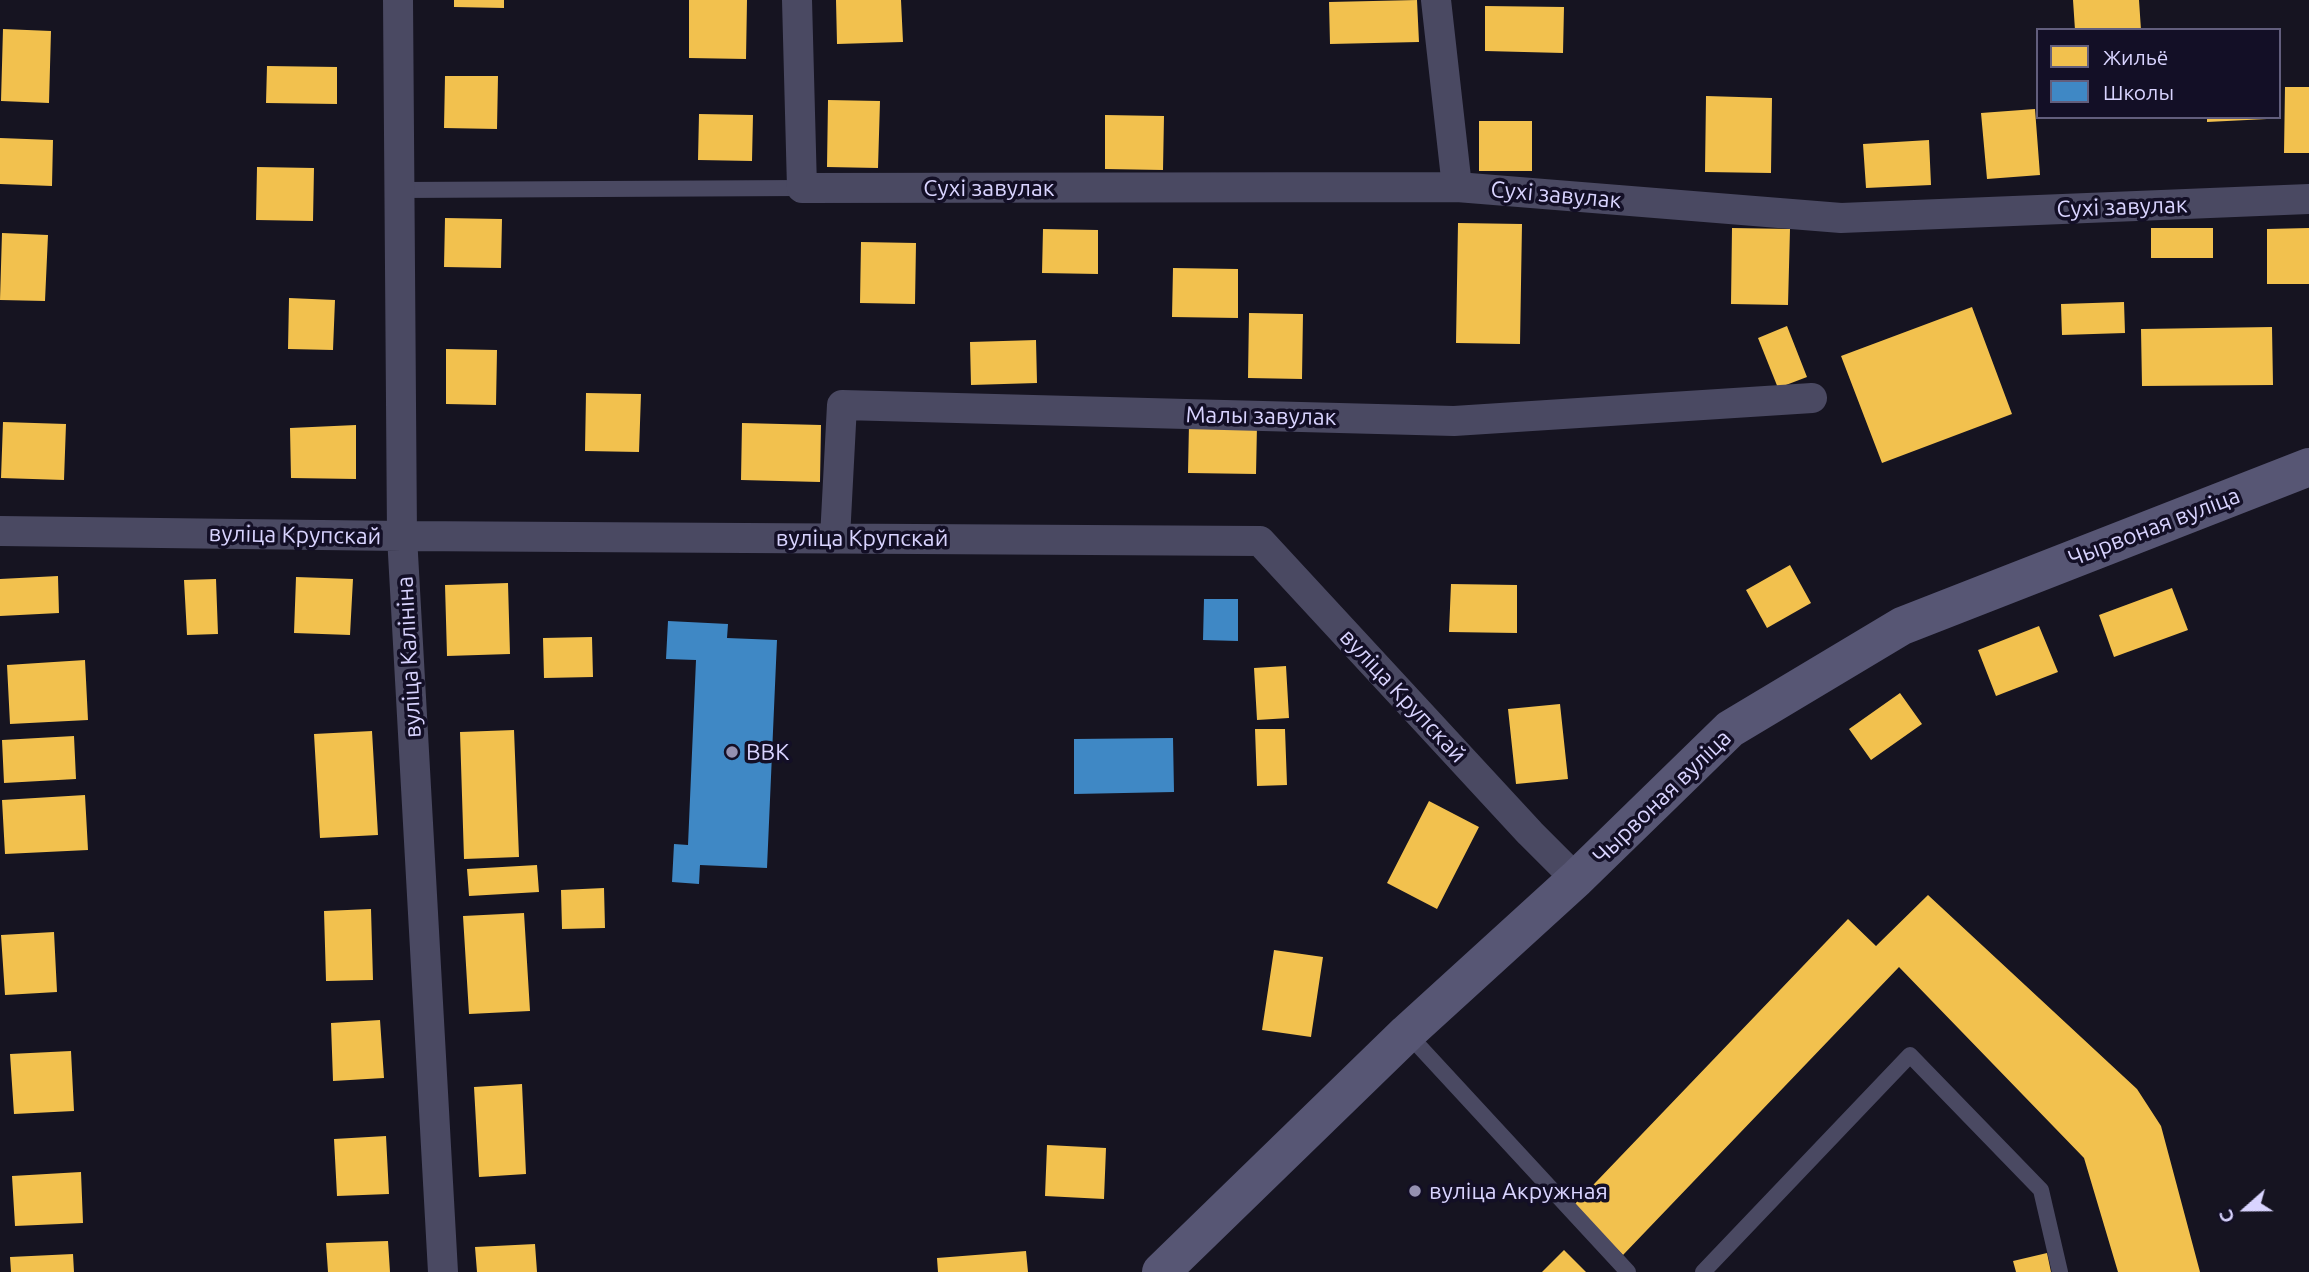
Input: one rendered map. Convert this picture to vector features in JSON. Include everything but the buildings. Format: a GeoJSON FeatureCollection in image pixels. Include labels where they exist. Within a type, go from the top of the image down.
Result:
{"type":"FeatureCollection","features":[{"type":"Feature","properties":{"kind":"main road","name":"Чырвоная вуліца"},"geometry":{"type":"LineString","coordinates":[[1161,1272],[1408,1033],[1576,879],[1730,729],[1902,626],[2309,467]]}},
{"type":"Feature","properties":{"kind":"street","name":"вуліца Калініна"},"geometry":{"type":"LineString","coordinates":[[398,0],[402,536],[443,1272]]}},
{"type":"Feature","properties":{"kind":"street"},"geometry":{"type":"LineString","coordinates":[[797,0],[802,188]]}},
{"type":"Feature","properties":{"kind":"street"},"geometry":{"type":"LineString","coordinates":[[1437,0],[1457,187]]}},
{"type":"Feature","properties":{"kind":"street","name":"Сухі завулак"},"geometry":{"type":"LineString","coordinates":[[802,188],[1457,187],[1841,218],[2309,199]]}},
{"type":"Feature","properties":{"kind":"street","name":"Малы завулак"},"geometry":{"type":"LineString","coordinates":[[835,538],[842,405],[1454,421],[1812,398]]}},
{"type":"Feature","properties":{"kind":"street","name":"вуліца Крупскай"},"geometry":{"type":"LineString","coordinates":[[0,531],[1260,541],[1576,879]]}},
{"type":"Feature","properties":{"kind":"lane"},"geometry":{"type":"LineString","coordinates":[[400,190],[802,188]]}},
{"type":"Feature","properties":{"kind":"lane"},"geometry":{"type":"LineString","coordinates":[[1408,1033],[1628,1272]]}},
{"type":"Feature","properties":{"kind":"lane"},"geometry":{"type":"LineString","coordinates":[[1703,1272],[1910,1055],[2041,1190],[2060,1272]]}},
{"type":"Feature","properties":{"kind":"place","name":"ВВК"},"geometry":{"type":"Point","coordinates":[732,752]}},
{"type":"Feature","properties":{"kind":"place","name":"вуліца Акружная"},"geometry":{"type":"Point","coordinates":[1415,1191]}}]}
